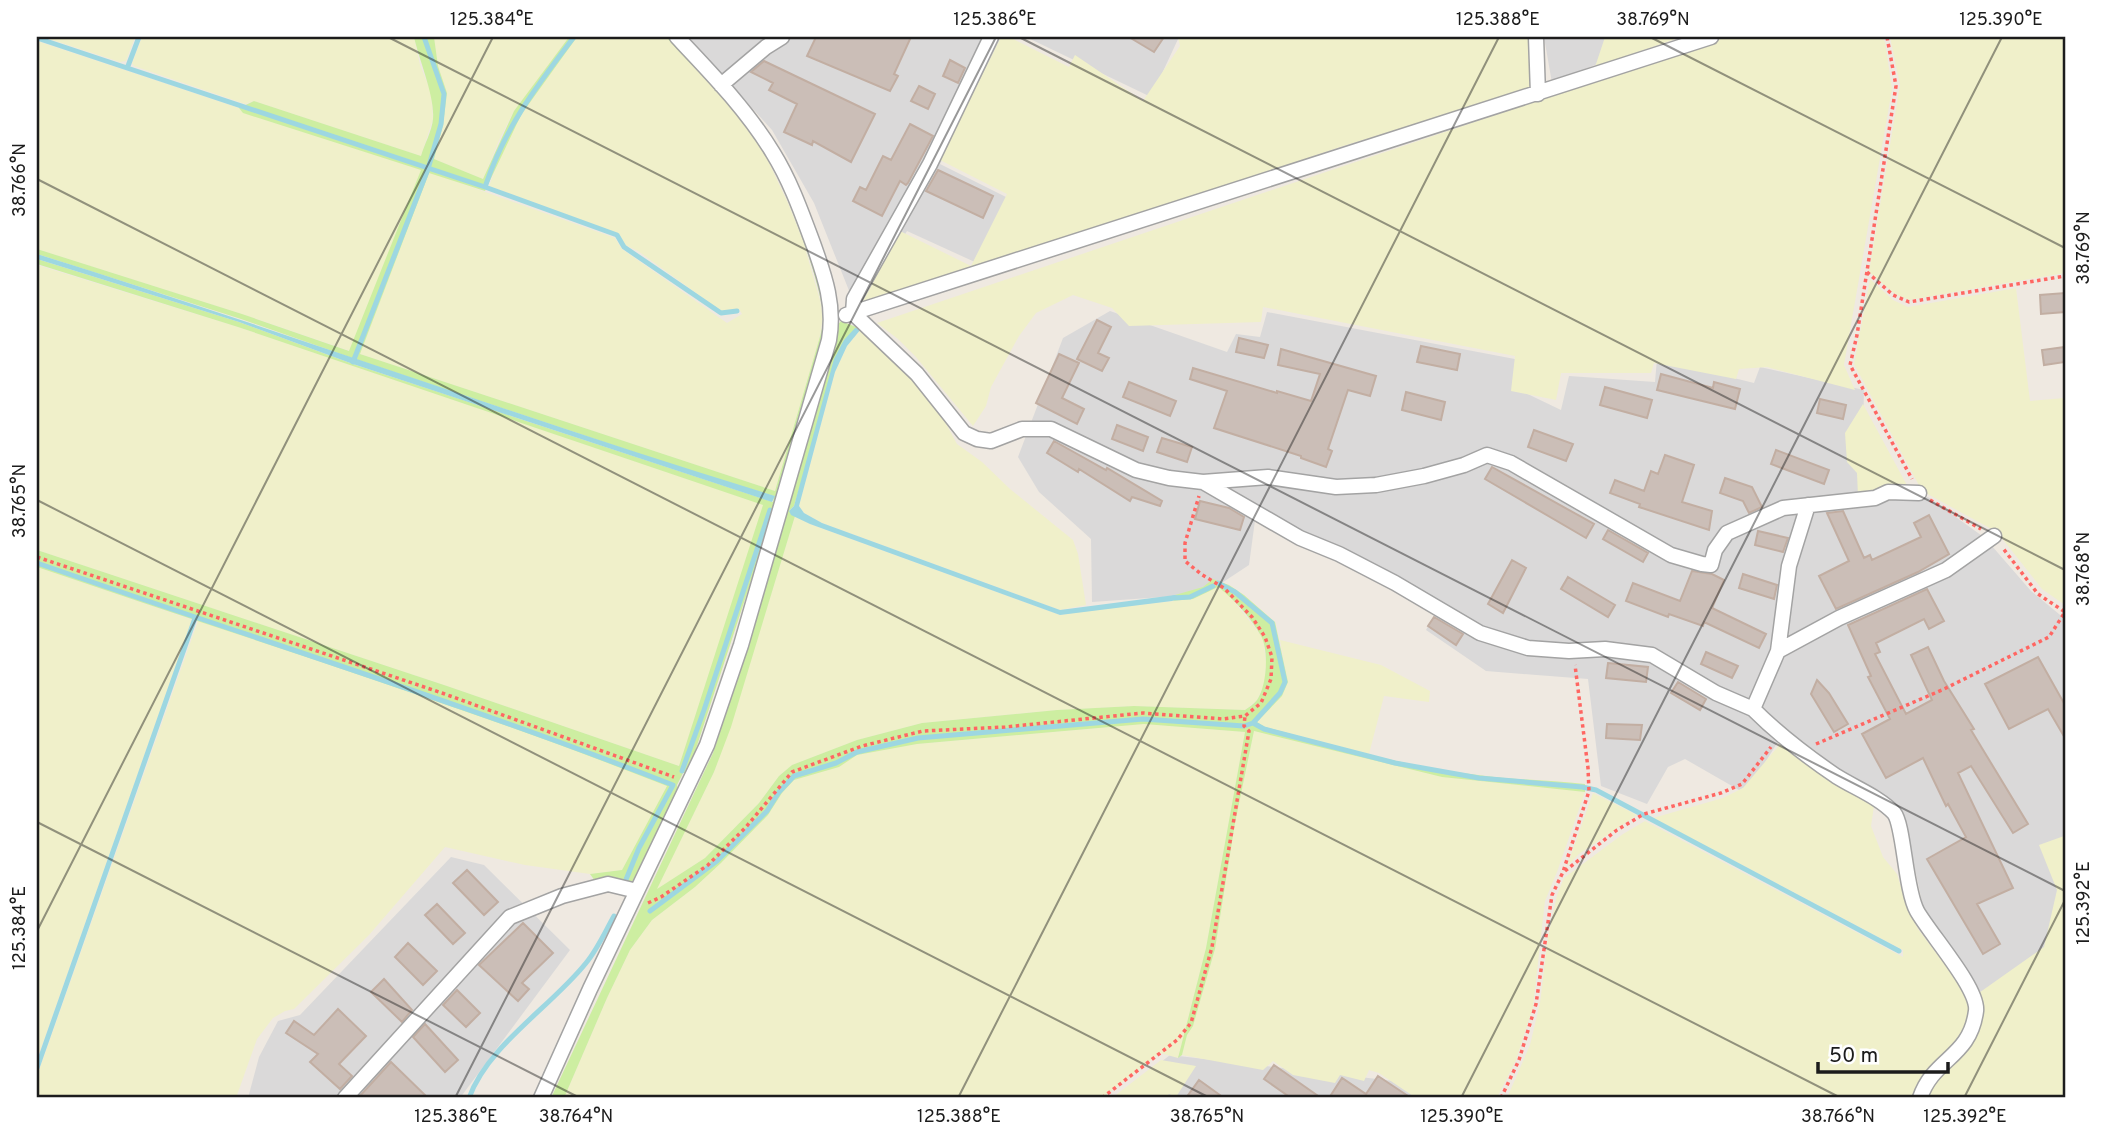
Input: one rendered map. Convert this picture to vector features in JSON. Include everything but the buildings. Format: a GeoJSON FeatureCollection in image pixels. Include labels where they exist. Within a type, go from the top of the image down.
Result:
{"type":"FeatureCollection","features":[{"type":"Feature","properties":{"kind":"street"},"geometry":{"type":"LineString","coordinates":[[541,1098],[707,745],[741,645],[792,473],[833,320],[830,295],[796,196],[762,136],[721,85],[677,37]]}},
{"type":"Feature","properties":{"kind":"street"},"geometry":{"type":"LineString","coordinates":[[721,85],[765,47],[782,37]]}},
{"type":"Feature","properties":{"kind":"street"},"geometry":{"type":"LineString","coordinates":[[853,313],[854,299],[930,164],[991,37]]}},
{"type":"Feature","properties":{"kind":"street"},"geometry":{"type":"LineString","coordinates":[[1536,37],[1538,94]]}},
{"type":"Feature","properties":{"kind":"street"},"geometry":{"type":"LineString","coordinates":[[833,320],[1711,37]]}},
{"type":"Feature","properties":{"kind":"street"},"geometry":{"type":"LineString","coordinates":[[853,313],[917,374],[964,433],[990,441],[1022,429],[1051,429],[1136,470],[1203,482],[1268,477],[1336,487],[1376,485],[1424,476],[1464,465],[1487,455],[1511,463],[1671,555],[1702,565],[1711,565],[1715,550],[1727,533],[1783,508],[1875,498],[1888,492],[1919,494]]}},
{"type":"Feature","properties":{"kind":"street"},"geometry":{"type":"LineString","coordinates":[[1203,482],[1300,538],[1373,571],[1480,633],[1528,648],[1569,651],[1605,649],[1652,655],[1716,693],[1753,709],[1780,735],[1896,815],[1909,889],[1916,909],[1971,989],[1977,1007],[1972,1033],[1961,1049],[1933,1074],[1920,1098]]}},
{"type":"Feature","properties":{"kind":"street"},"geometry":{"type":"LineString","coordinates":[[1753,709],[1778,652],[1789,566],[1808,505]]}},
{"type":"Feature","properties":{"kind":"street"},"geometry":{"type":"LineString","coordinates":[[1778,652],[1839,618],[1946,570],[1994,536]]}},
{"type":"Feature","properties":{"kind":"street"},"geometry":{"type":"LineString","coordinates":[[345,1098],[510,917],[562,896],[608,884],[637,891]]}},
{"type":"Feature","properties":{"kind":"path"},"geometry":{"type":"LineString","coordinates":[[1795,745],[1819,743],[1942,690],[2049,638],[2065,612],[2038,594],[1994,536],[1919,494],[1850,365],[1896,86],[1887,37]]}},
{"type":"Feature","properties":{"kind":"path"},"geometry":{"type":"LineString","coordinates":[[1867,272],[1893,295],[1909,302],[2065,275]]}},
{"type":"Feature","properties":{"kind":"path"},"geometry":{"type":"LineString","coordinates":[[627,912],[661,897],[708,865],[746,827],[792,772],[862,746],[923,731],[1005,727],[1120,714],[1143,713],[1223,719],[1245,716],[1261,703],[1271,679],[1272,657],[1265,636],[1252,617],[1224,588],[1200,574],[1185,561],[1185,543],[1203,482]]}},
{"type":"Feature","properties":{"kind":"path"},"geometry":{"type":"LineString","coordinates":[[37,557],[442,693],[689,783]]}},
{"type":"Feature","properties":{"kind":"path"},"geometry":{"type":"LineString","coordinates":[[1501,1098],[1519,1060],[1536,1004],[1552,895],[1563,872],[1589,791],[1577,669],[1569,651]]}},
{"type":"Feature","properties":{"kind":"path"},"geometry":{"type":"LineString","coordinates":[[1102,1098],[1177,1040],[1191,1023],[1212,947],[1249,731],[1244,726],[1245,716]]}},
{"type":"Feature","properties":{"kind":"path"},"geometry":{"type":"LineString","coordinates":[[1563,872],[1616,830],[1644,814],[1721,793],[1742,784],[1780,735]]}},
{"type":"Feature","properties":{"kind":"shaded area"},"geometry":{"type":"Polygon","coordinates":[[[688,37],[1005,37],[940,164],[1010,199],[977,263],[907,231],[858,313],[814,203],[772,130],[688,37]]]}},
{"type":"Feature","properties":{"kind":"shaded area"},"geometry":{"type":"Polygon","coordinates":[[[1026,37],[1179,37],[1151,97],[1026,37]]]}},
{"type":"Feature","properties":{"kind":"shaded area"},"geometry":{"type":"Polygon","coordinates":[[[1544,37],[1613,37],[1604,61],[1552,83],[1544,37]]]}},
{"type":"Feature","properties":{"kind":"shaded area"},"geometry":{"type":"Polygon","coordinates":[[[1110,311],[1227,352],[1236,334],[1260,337],[1267,312],[1520,360],[1517,389],[1561,410],[1569,376],[1655,382],[1657,359],[1754,383],[1760,367],[1864,390],[1861,503],[1928,497],[1985,538],[2031,591],[2065,619],[2065,900],[2051,948],[1983,995],[1925,916],[1912,855],[1894,803],[1835,770],[1816,751],[1785,730],[1752,784],[1739,790],[1685,759],[1668,767],[1647,804],[1601,786],[1588,679],[1486,671],[1426,630],[1437,610],[1256,513],[1249,565],[1205,594],[1092,602],[1091,539],[1039,492],[1018,457],[1063,338],[1110,311]]]}},
{"type":"Feature","properties":{"kind":"shaded area"},"geometry":{"type":"Polygon","coordinates":[[[451,857],[484,865],[570,950],[460,1098],[248,1098],[259,1057],[278,1021],[300,1015],[451,857]]]}},
{"type":"Feature","properties":{"kind":"shaded area"},"geometry":{"type":"Polygon","coordinates":[[[1170,1055],[1394,1081],[1420,1098],[1115,1098],[1170,1055]]]}},
{"type":"Feature","properties":{"kind":"green space"},"geometry":{"type":"Polygon","coordinates":[[[43,37],[135,37],[126,61],[120,62],[43,37]]]}},
{"type":"Feature","properties":{"kind":"green space"},"geometry":{"type":"Polygon","coordinates":[[[142,37],[414,37],[420,65],[431,92],[433,119],[421,156],[254,101],[245,104],[134,66],[132,63],[142,37]]]}},
{"type":"Feature","properties":{"kind":"green space"},"geometry":{"type":"Polygon","coordinates":[[[414,37],[434,37],[438,66],[447,93],[443,125],[434,159],[483,179],[514,111],[569,37],[577,37],[521,115],[485,191],[429,173],[360,354],[775,491],[823,318],[816,279],[776,172],[757,136],[738,112],[760,138],[784,181],[825,297],[823,340],[776,505],[688,773],[683,773],[677,785],[678,791],[632,882],[595,881],[590,874],[622,870],[667,786],[511,727],[37,567],[37,550],[679,766],[763,505],[238,327],[37,264],[37,259],[239,322],[353,364],[773,502],[774,496],[685,469],[241,319],[37,254],[37,249],[349,351],[421,170],[243,113],[239,108],[254,101],[421,156],[433,119],[429,89],[414,37]]]}},
{"type":"Feature","properties":{"kind":"green space"},"geometry":{"type":"Polygon","coordinates":[[[434,37],[569,37],[514,111],[483,179],[434,159],[443,125],[447,93],[438,66],[434,37]]]}},
{"type":"Feature","properties":{"kind":"green space"},"geometry":{"type":"Polygon","coordinates":[[[577,37],[666,37],[757,137],[788,203],[803,241],[823,318],[775,491],[360,354],[429,172],[615,238],[622,249],[727,323],[742,314],[739,309],[721,311],[638,251],[625,245],[619,234],[489,186],[508,138],[521,115],[577,37]]]}},
{"type":"Feature","properties":{"kind":"green space"},"geometry":{"type":"Polygon","coordinates":[[[666,37],[673,37],[735,109],[689,62],[666,37]]]}},
{"type":"Feature","properties":{"kind":"green space"},"geometry":{"type":"Polygon","coordinates":[[[1001,37],[1009,37],[1069,67],[1075,55],[1143,101],[1180,46],[1178,37],[1528,37],[1530,89],[1340,147],[1141,215],[971,267],[861,305],[900,231],[971,266],[1007,194],[940,160],[1001,37]]]}},
{"type":"Feature","properties":{"kind":"green space"},"geometry":{"type":"Polygon","coordinates":[[[1605,37],[1681,37],[1595,67],[1605,37]]]}},
{"type":"Feature","properties":{"kind":"green space"},"geometry":{"type":"Polygon","coordinates":[[[1727,37],[1882,37],[1885,42],[1892,89],[1844,365],[1855,390],[1767,367],[1739,369],[1736,379],[1654,363],[1651,373],[1561,373],[1556,400],[1511,391],[1515,356],[1263,307],[1261,322],[1129,326],[1112,308],[1073,295],[1036,313],[1019,336],[991,387],[986,406],[973,426],[916,357],[877,323],[1727,37]]]}},
{"type":"Feature","properties":{"kind":"green space"},"geometry":{"type":"Polygon","coordinates":[[[1890,37],[2065,37],[2065,273],[1909,300],[1895,294],[1869,272],[1900,85],[1890,37]]]}},
{"type":"Feature","properties":{"kind":"green space"},"geometry":{"type":"Polygon","coordinates":[[[37,41],[239,108],[244,113],[422,170],[350,351],[37,249],[37,41]]]}},
{"type":"Feature","properties":{"kind":"green space"},"geometry":{"type":"Polygon","coordinates":[[[37,265],[238,327],[764,505],[679,766],[37,550],[37,265]]]}},
{"type":"Feature","properties":{"kind":"green space"},"geometry":{"type":"Polygon","coordinates":[[[1870,279],[1893,300],[1908,307],[2016,288],[2030,401],[2065,398],[2065,605],[2042,589],[1997,532],[1922,491],[1854,364],[1870,279]]]}},
{"type":"Feature","properties":{"kind":"green space"},"geometry":{"type":"Polygon","coordinates":[[[841,321],[861,329],[844,340],[794,506],[789,511],[795,516],[731,727],[714,772],[657,889],[705,858],[792,765],[857,740],[922,723],[1057,710],[1134,706],[1245,710],[1257,700],[1265,677],[1264,642],[1257,629],[1242,609],[1218,587],[1193,599],[1172,601],[1179,598],[1175,595],[1203,587],[1213,579],[1244,595],[1275,622],[1288,682],[1282,696],[1257,722],[1265,727],[1424,767],[1491,777],[1585,784],[1585,792],[1442,777],[1254,731],[1235,823],[1215,949],[1193,1026],[1187,1035],[1182,1055],[1178,1058],[1206,948],[1245,732],[1144,724],[917,744],[857,755],[839,767],[794,780],[768,815],[721,863],[652,920],[630,950],[564,1098],[551,1098],[713,753],[778,542],[835,328],[841,321]]]}},
{"type":"Feature","properties":{"kind":"green space"},"geometry":{"type":"Polygon","coordinates":[[[861,329],[915,379],[943,418],[957,444],[1073,540],[1078,554],[1086,605],[1060,610],[822,523],[804,513],[799,506],[835,372],[847,346],[861,329]]]}},
{"type":"Feature","properties":{"kind":"green space"},"geometry":{"type":"Polygon","coordinates":[[[1863,404],[1909,489],[1858,496],[1857,473],[1847,462],[1845,433],[1863,404]]]}},
{"type":"Feature","properties":{"kind":"green space"},"geometry":{"type":"Polygon","coordinates":[[[795,516],[810,524],[1060,615],[1193,599],[1217,587],[1228,594],[1263,638],[1265,683],[1257,700],[1245,710],[1134,706],[1057,710],[922,723],[857,740],[792,765],[705,858],[656,890],[714,772],[795,516]]]}},
{"type":"Feature","properties":{"kind":"green space"},"geometry":{"type":"Polygon","coordinates":[[[37,567],[192,620],[37,1060],[37,567]]]}},
{"type":"Feature","properties":{"kind":"green space"},"geometry":{"type":"Polygon","coordinates":[[[198,621],[442,702],[564,745],[667,786],[622,870],[590,874],[525,865],[445,847],[369,935],[294,1009],[273,1018],[257,1039],[236,1098],[37,1098],[37,1076],[198,621]]]}},
{"type":"Feature","properties":{"kind":"green space"},"geometry":{"type":"Polygon","coordinates":[[[1280,640],[1381,665],[1430,691],[1429,702],[1384,696],[1369,754],[1265,727],[1257,722],[1282,696],[1288,682],[1280,640]]]}},
{"type":"Feature","properties":{"kind":"green space"},"geometry":{"type":"Polygon","coordinates":[[[1144,724],[1245,732],[1206,948],[1178,1058],[1160,1053],[1102,1098],[564,1098],[630,950],[652,920],[695,887],[768,815],[794,780],[839,767],[857,755],[917,744],[1144,724]]]}},
{"type":"Feature","properties":{"kind":"green space"},"geometry":{"type":"Polygon","coordinates":[[[1254,731],[1442,777],[1585,792],[1545,901],[1533,1007],[1516,1060],[1497,1098],[1416,1098],[1379,1073],[1369,1070],[1364,1081],[1340,1075],[1335,1083],[1293,1075],[1273,1061],[1263,1070],[1182,1055],[1215,949],[1235,823],[1254,731]]]}},
{"type":"Feature","properties":{"kind":"green space"},"geometry":{"type":"Polygon","coordinates":[[[1781,743],[1874,806],[1871,826],[1883,857],[1897,874],[1907,907],[1918,929],[1967,994],[1971,1009],[1966,1032],[1915,1098],[1507,1098],[1530,1045],[1540,1003],[1548,937],[1557,895],[1564,878],[1645,821],[1903,957],[1903,950],[1653,818],[1723,798],[1743,788],[1781,743]]]}},
{"type":"Feature","properties":{"kind":"green space"},"geometry":{"type":"Polygon","coordinates":[[[1593,793],[1637,815],[1579,854],[1567,866],[1593,793]]]}},
{"type":"Feature","properties":{"kind":"green space"},"geometry":{"type":"Polygon","coordinates":[[[2065,831],[2065,1098],[1924,1098],[1934,1077],[1965,1051],[1976,995],[2044,947],[2057,890],[2039,845],[2064,836],[2065,831]]]}},
{"type":"Feature","properties":{"kind":"green space"},"geometry":{"type":"Polygon","coordinates":[[[1161,1060],[1196,1066],[1176,1097],[1169,1094],[1165,1098],[1112,1098],[1161,1060]]]}},
{"type":"Feature","properties":{"kind":"water"},"geometry":{"type":"Polygon","coordinates":[[[37,254],[775,496],[772,502],[353,364],[239,322],[37,259],[37,254]]]}},
{"type":"Feature","properties":{"kind":"water"},"geometry":{"type":"Polygon","coordinates":[[[855,328],[861,329],[847,346],[835,372],[799,506],[804,513],[822,523],[1060,610],[1175,595],[1179,597],[1172,601],[1060,615],[791,515],[789,511],[794,506],[834,359],[844,340],[855,328]]]}},
{"type":"Feature","properties":{"kind":"waterway"},"geometry":{"type":"LineString","coordinates":[[128,66],[139,37]]}},
{"type":"Feature","properties":{"kind":"waterway"},"geometry":{"type":"LineString","coordinates":[[353,362],[428,169],[441,124],[444,94],[424,37]]}},
{"type":"Feature","properties":{"kind":"waterway"},"geometry":{"type":"LineString","coordinates":[[485,187],[512,126],[574,37]]}},
{"type":"Feature","properties":{"kind":"waterway"},"geometry":{"type":"LineString","coordinates":[[37,38],[485,187],[617,235],[624,247],[721,313],[737,311]]}},
{"type":"Feature","properties":{"kind":"waterway"},"geometry":{"type":"LineString","coordinates":[[682,771],[770,510]]}},
{"type":"Feature","properties":{"kind":"waterway"},"geometry":{"type":"LineString","coordinates":[[37,563],[435,698],[673,785],[639,848],[625,882]]}},
{"type":"Feature","properties":{"kind":"waterway"},"geometry":{"type":"LineString","coordinates":[[1218,583],[1235,592],[1272,623],[1285,682],[1280,693],[1253,723]]}},
{"type":"Feature","properties":{"kind":"waterway"},"geometry":{"type":"LineString","coordinates":[[1173,598],[1190,597],[1213,586]]}},
{"type":"Feature","properties":{"kind":"waterway"},"geometry":{"type":"LineString","coordinates":[[37,1068],[195,618]]}},
{"type":"Feature","properties":{"kind":"waterway"},"geometry":{"type":"LineString","coordinates":[[650,911],[717,861],[767,811],[779,792],[794,776],[836,763],[857,752],[918,738],[1143,719],[1244,726],[1253,723],[1264,729],[1395,763],[1479,778],[1596,790],[1899,951]]}},
{"type":"Feature","properties":{"kind":"waterway"},"geometry":{"type":"LineString","coordinates":[[469,1098],[490,1061],[586,963],[614,916]]}}]}
